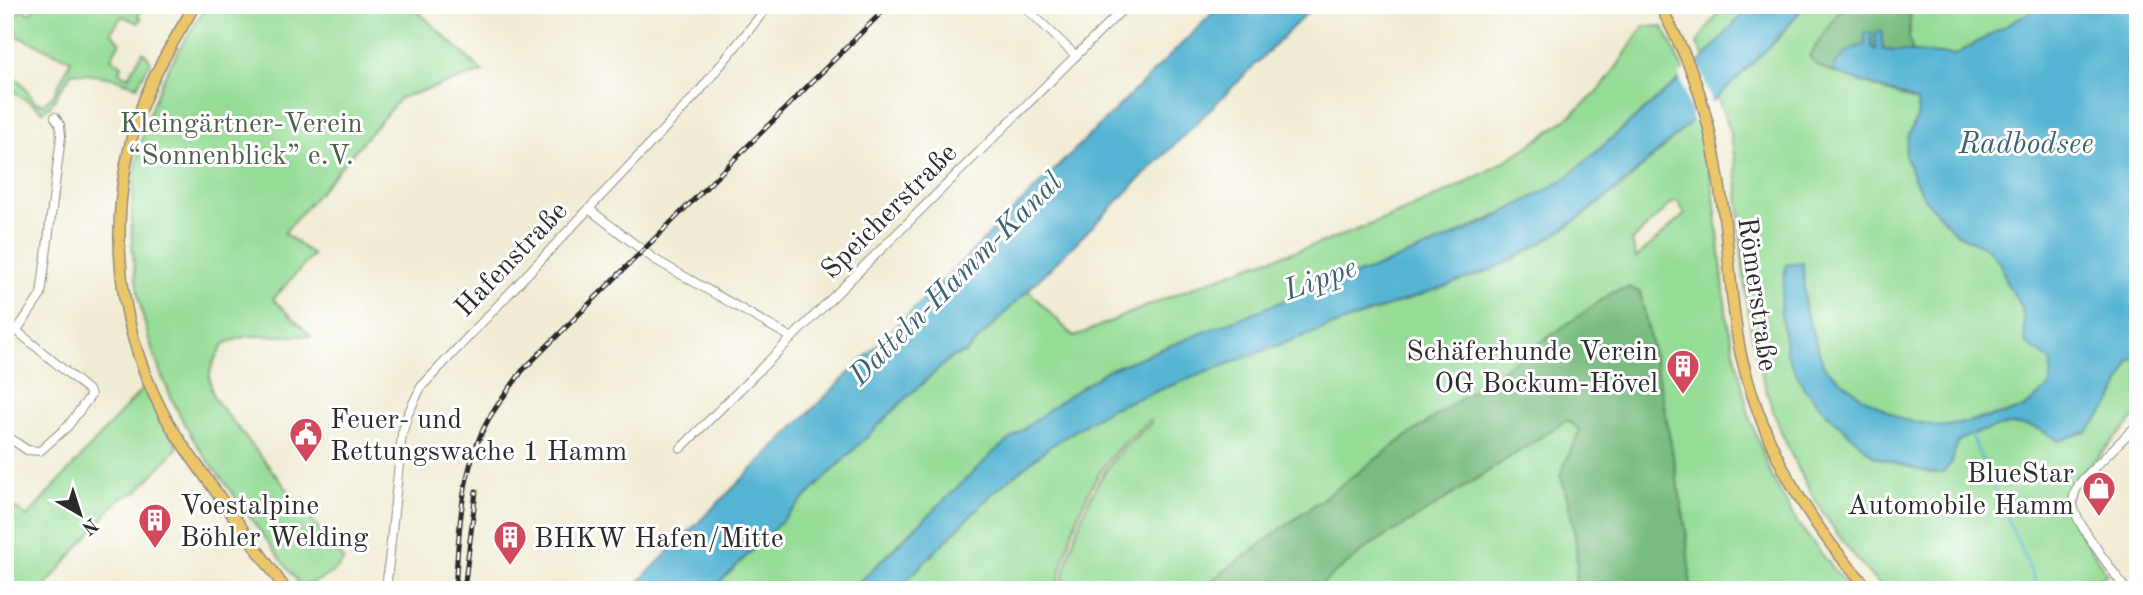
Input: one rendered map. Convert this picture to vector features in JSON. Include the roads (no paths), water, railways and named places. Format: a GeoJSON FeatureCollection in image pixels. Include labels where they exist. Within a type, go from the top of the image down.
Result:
{"type":"FeatureCollection","features":[{"type":"Feature","properties":{"kind":"main road"},"geometry":{"type":"LineString","coordinates":[[195,5],[148,92],[130,145],[119,221],[125,302],[138,352],[163,413],[286,590]]}},
{"type":"Feature","properties":{"kind":"main road","name":"Römerstraße"},"geometry":{"type":"LineString","coordinates":[[1660,5],[1686,58],[1705,113],[1723,204],[1735,324],[1759,415],[1797,494],[1823,534],[1870,590]]}},
{"type":"Feature","properties":{"kind":"street","name":"Hafenstraße"},"geometry":{"type":"LineString","coordinates":[[386,590],[401,439],[415,396],[440,365],[698,93],[769,5]]}},
{"type":"Feature","properties":{"kind":"street"},"geometry":{"type":"LineString","coordinates":[[1023,5],[1076,56]]}},
{"type":"Feature","properties":{"kind":"street","name":"Speicherstraße"},"geometry":{"type":"LineString","coordinates":[[681,448],[1127,5]]}},
{"type":"Feature","properties":{"kind":"street"},"geometry":{"type":"LineString","coordinates":[[17,330],[41,295],[61,136],[60,125],[55,117]]}},
{"type":"Feature","properties":{"kind":"street"},"geometry":{"type":"LineString","coordinates":[[589,209],[646,254],[792,338]]}},
{"type":"Feature","properties":{"kind":"street"},"geometry":{"type":"LineString","coordinates":[[5,321],[90,393],[89,402],[68,426],[36,452],[27,450],[5,435]]}},
{"type":"Feature","properties":{"kind":"street"},"geometry":{"type":"LineString","coordinates":[[2126,590],[2078,520],[2073,499],[2077,486],[2083,479],[2138,424]]}},
{"type":"Feature","properties":{"kind":"water","name":"Datteln-Hamm-Kanal"},"geometry":{"type":"Polygon","coordinates":[[[1221,5],[1315,5],[965,353],[952,357],[904,400],[712,590],[630,590],[1221,5]]]}},
{"type":"Feature","properties":{"kind":"water"},"geometry":{"type":"Polygon","coordinates":[[[1751,5],[1805,5],[1753,63],[1649,161],[1547,240],[1488,271],[1278,345],[1110,409],[1049,447],[995,491],[897,590],[851,590],[995,451],[1055,405],[1106,371],[1438,243],[1489,221],[1564,180],[1704,58],[1751,5]]]}},
{"type":"Feature","properties":{"kind":"water","name":"Radbodsee"},"geometry":{"type":"Polygon","coordinates":[[[2042,5],[2138,5],[2139,26],[2128,66],[2138,92],[2138,358],[2130,361],[2111,403],[2088,431],[2059,441],[2028,426],[1988,429],[1957,442],[1952,462],[1943,473],[1930,473],[1875,457],[1825,412],[1804,388],[1787,355],[1780,308],[1786,265],[1803,263],[1805,310],[1824,367],[1862,397],[1903,420],[1944,427],[2023,409],[2050,386],[2051,361],[2026,343],[2022,307],[2006,282],[2001,264],[1987,248],[1956,233],[1926,201],[1914,179],[1905,154],[1908,137],[1918,115],[1917,102],[1835,73],[1834,66],[1847,52],[1865,45],[1865,33],[1871,32],[1872,47],[1876,49],[1875,32],[1881,31],[1883,50],[1955,55],[2042,5]]]}},
{"type":"Feature","properties":{"kind":"waterway"},"geometry":{"type":"LineString","coordinates":[[1970,433],[2036,583],[2035,590]]}},
{"type":"Feature","properties":{"kind":"railway"},"geometry":{"type":"LineString","coordinates":[[455,590],[462,503],[472,460],[488,420],[522,371],[889,5]]}},
{"type":"Feature","properties":{"kind":"railway"},"geometry":{"type":"LineString","coordinates":[[464,590],[476,491]]}},
{"type":"Feature","properties":{"kind":"place","name":"Schäferhunde Verein OG Bockum-Hövel"},"geometry":{"type":"Point","coordinates":[1683,396]}},
{"type":"Feature","properties":{"kind":"place","name":"Feuer- und Rettungswache 1 Hamm"},"geometry":{"type":"Point","coordinates":[306,464]}},
{"type":"Feature","properties":{"kind":"place","name":"BlueStar Automobile Hamm"},"geometry":{"type":"Point","coordinates":[2099,518]}},
{"type":"Feature","properties":{"kind":"place","name":"Voestalpine Böhler Welding"},"geometry":{"type":"Point","coordinates":[155,550]}},
{"type":"Feature","properties":{"kind":"place","name":"BHKW Hafen/Mitte"},"geometry":{"type":"Point","coordinates":[510,567]}},
{"type":"Feature","properties":{"kind":"park label","name":"Kleingärtner-Verein “Sonnenblick” e.V."},"geometry":{"type":"Point","coordinates":[241,138]}},
{"type":"Feature","properties":{"kind":"water label","name":"Lippe"},"geometry":{"type":"Point","coordinates":[1320,278]}}]}
